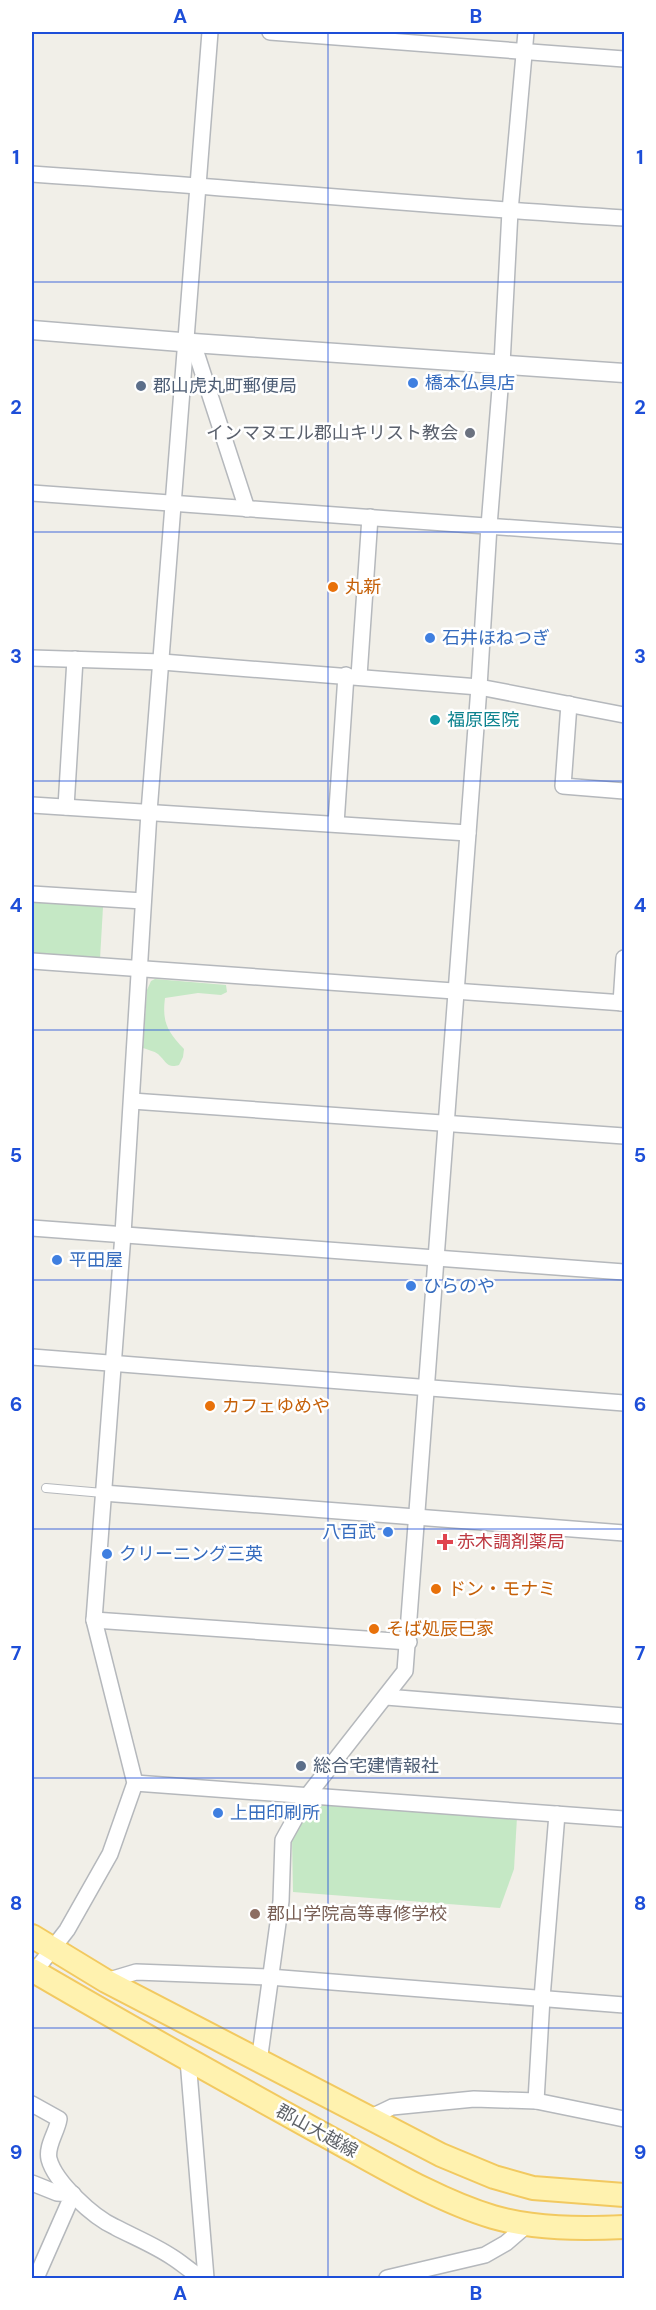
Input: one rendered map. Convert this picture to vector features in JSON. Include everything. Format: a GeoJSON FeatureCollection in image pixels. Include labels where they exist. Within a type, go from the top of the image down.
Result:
{"type":"FeatureCollection","features":[{"type":"Feature","properties":{"kind":"main road","name":"郡山大越線"},"geometry":{"type":"LineString","coordinates":[[32,1936],[106,1981],[441,2155],[494,2177],[533,2188],[624,2194]]}},
{"type":"Feature","properties":{"kind":"main road","name":"郡山大越線"},"geometry":{"type":"LineString","coordinates":[[32,1972],[391,2172],[461,2204],[493,2217],[528,2224],[589,2228],[624,2227]]}},
{"type":"Feature","properties":{"kind":"street"},"geometry":{"type":"LineString","coordinates":[[32,1972],[67,1930],[110,1854],[135,1783],[94,1620],[123,1234],[149,812],[189,342],[196,185],[210,32]]}},
{"type":"Feature","properties":{"kind":"street"},"geometry":{"type":"LineString","coordinates":[[270,32],[624,59]]}},
{"type":"Feature","properties":{"kind":"street"},"geometry":{"type":"LineString","coordinates":[[259,2062],[281,1901],[283,1840],[308,1795],[405,1671],[409,1641],[425,1388],[457,990],[502,364],[510,211],[526,32]]}},
{"type":"Feature","properties":{"kind":"street"},"geometry":{"type":"LineString","coordinates":[[32,174],[624,219]]}},
{"type":"Feature","properties":{"kind":"street"},"geometry":{"type":"LineString","coordinates":[[32,330],[624,373]]}},
{"type":"Feature","properties":{"kind":"street"},"geometry":{"type":"LineString","coordinates":[[189,342],[247,508]]}},
{"type":"Feature","properties":{"kind":"street"},"geometry":{"type":"LineString","coordinates":[[32,493],[624,536]]}},
{"type":"Feature","properties":{"kind":"street"},"geometry":{"type":"LineString","coordinates":[[336,824],[370,517]]}},
{"type":"Feature","properties":{"kind":"street"},"geometry":{"type":"LineString","coordinates":[[32,658],[162,662],[479,687],[624,715]]}},
{"type":"Feature","properties":{"kind":"street"},"geometry":{"type":"LineString","coordinates":[[66,807],[75,659]]}},
{"type":"Feature","properties":{"kind":"street"},"geometry":{"type":"LineString","coordinates":[[569,704],[563,786],[624,792]]}},
{"type":"Feature","properties":{"kind":"street"},"geometry":{"type":"LineString","coordinates":[[32,805],[468,833]]}},
{"type":"Feature","properties":{"kind":"street"},"geometry":{"type":"LineString","coordinates":[[32,894],[143,901]]}},
{"type":"Feature","properties":{"kind":"street"},"geometry":{"type":"LineString","coordinates":[[32,961],[623,1003],[624,958]]}},
{"type":"Feature","properties":{"kind":"street"},"geometry":{"type":"LineString","coordinates":[[132,1101],[624,1136]]}},
{"type":"Feature","properties":{"kind":"street"},"geometry":{"type":"LineString","coordinates":[[32,1228],[624,1272]]}},
{"type":"Feature","properties":{"kind":"street"},"geometry":{"type":"LineString","coordinates":[[32,1358],[624,1402]]}},
{"type":"Feature","properties":{"kind":"street"},"geometry":{"type":"LineString","coordinates":[[103,1493],[624,1533]]}},
{"type":"Feature","properties":{"kind":"street"},"geometry":{"type":"LineString","coordinates":[[94,1620],[409,1641]]}},
{"type":"Feature","properties":{"kind":"street"},"geometry":{"type":"LineString","coordinates":[[386,1697],[624,1716]]}},
{"type":"Feature","properties":{"kind":"street"},"geometry":{"type":"LineString","coordinates":[[135,1783],[624,1819]]}},
{"type":"Feature","properties":{"kind":"street"},"geometry":{"type":"LineString","coordinates":[[537,2101],[542,1998],[557,1814]]}},
{"type":"Feature","properties":{"kind":"street"},"geometry":{"type":"LineString","coordinates":[[106,1981],[136,1972],[269,1977],[624,2006]]}},
{"type":"Feature","properties":{"kind":"street"},"geometry":{"type":"LineString","coordinates":[[189,2060],[204,2278]]}},
{"type":"Feature","properties":{"kind":"street"},"geometry":{"type":"LineString","coordinates":[[369,2118],[392,2108],[474,2099],[537,2101],[624,2119]]}},
{"type":"Feature","properties":{"kind":"street"},"geometry":{"type":"LineString","coordinates":[[32,2104],[59,2119],[49,2148],[49,2158],[60,2180],[73,2194],[113,2227],[131,2233],[204,2278]]}},
{"type":"Feature","properties":{"kind":"street"},"geometry":{"type":"LineString","coordinates":[[32,2183],[57,2193],[73,2194]]}},
{"type":"Feature","properties":{"kind":"street"},"geometry":{"type":"LineString","coordinates":[[36,2278],[73,2194]]}},
{"type":"Feature","properties":{"kind":"street"},"geometry":{"type":"LineString","coordinates":[[387,2278],[485,2255],[506,2243],[528,2224]]}},
{"type":"Feature","properties":{"kind":"lane"},"geometry":{"type":"LineString","coordinates":[[46,1488],[103,1493]]}},
{"type":"Feature","properties":{"kind":"green space"},"geometry":{"type":"Polygon","coordinates":[[[32,900],[103,907],[100,959],[32,954],[32,900]]]}},
{"type":"Feature","properties":{"kind":"green space"},"geometry":{"type":"Polygon","coordinates":[[[155,979],[226,985],[227,992],[221,995],[198,993],[165,998],[164,1014],[167,1026],[184,1049],[179,1065],[169,1065],[158,1054],[143,1048],[147,990],[151,981],[155,979]]]}},
{"type":"Feature","properties":{"kind":"green space"},"geometry":{"type":"Polygon","coordinates":[[[314,1801],[517,1817],[514,1869],[500,1908],[293,1892],[292,1840],[314,1801]]]}},
{"type":"Feature","properties":{"kind":"place","name":"橋本仏具店"},"geometry":{"type":"Point","coordinates":[413,383]}},
{"type":"Feature","properties":{"kind":"place","name":"郡山虎丸町郵便局"},"geometry":{"type":"Point","coordinates":[141,386]}},
{"type":"Feature","properties":{"kind":"place","name":"インマヌエル郡山キリスト教会"},"geometry":{"type":"Point","coordinates":[470,433]}},
{"type":"Feature","properties":{"kind":"place","name":"丸新"},"geometry":{"type":"Point","coordinates":[333,587]}},
{"type":"Feature","properties":{"kind":"place","name":"石井ほねつぎ"},"geometry":{"type":"Point","coordinates":[430,638]}},
{"type":"Feature","properties":{"kind":"place","name":"福原医院"},"geometry":{"type":"Point","coordinates":[435,720]}},
{"type":"Feature","properties":{"kind":"place","name":"平田屋"},"geometry":{"type":"Point","coordinates":[57,1260]}},
{"type":"Feature","properties":{"kind":"place","name":"ひらのや"},"geometry":{"type":"Point","coordinates":[411,1286]}},
{"type":"Feature","properties":{"kind":"place","name":"カフェゆめや"},"geometry":{"type":"Point","coordinates":[210,1406]}},
{"type":"Feature","properties":{"kind":"place","name":"八百武"},"geometry":{"type":"Point","coordinates":[388,1532]}},
{"type":"Feature","properties":{"kind":"place","name":"赤木調剤薬局"},"geometry":{"type":"Point","coordinates":[445,1542]}},
{"type":"Feature","properties":{"kind":"place","name":"クリーニング三英"},"geometry":{"type":"Point","coordinates":[107,1554]}},
{"type":"Feature","properties":{"kind":"place","name":"ドン・モナミ"},"geometry":{"type":"Point","coordinates":[436,1589]}},
{"type":"Feature","properties":{"kind":"place","name":"そば処辰巳家"},"geometry":{"type":"Point","coordinates":[374,1629]}},
{"type":"Feature","properties":{"kind":"place","name":"総合宅建情報社"},"geometry":{"type":"Point","coordinates":[301,1766]}},
{"type":"Feature","properties":{"kind":"place","name":"上田印刷所"},"geometry":{"type":"Point","coordinates":[218,1813]}},
{"type":"Feature","properties":{"kind":"place","name":"郡山学院高等専修学校"},"geometry":{"type":"Point","coordinates":[255,1914]}}]}
